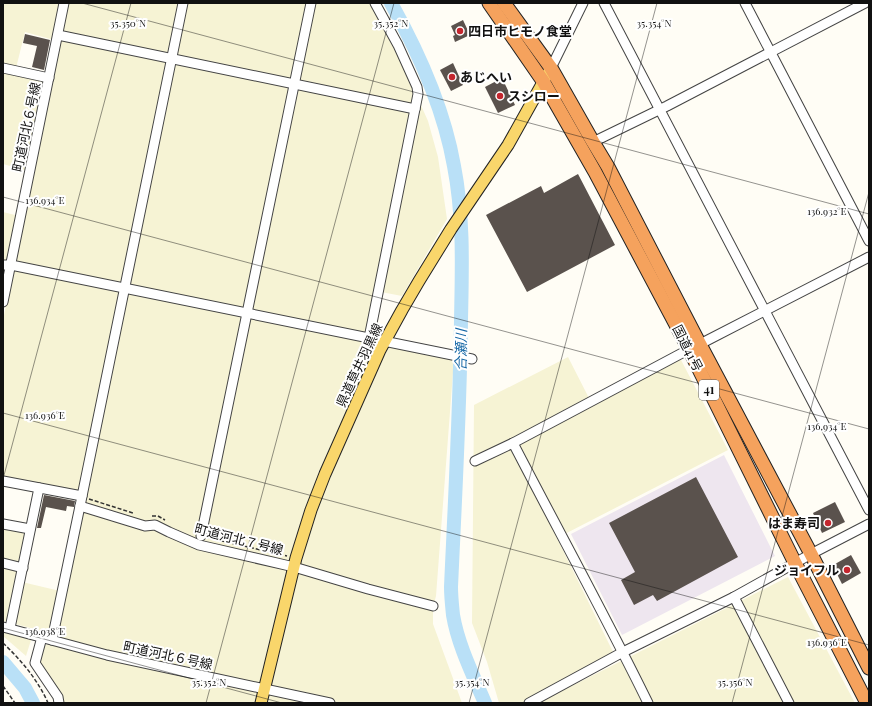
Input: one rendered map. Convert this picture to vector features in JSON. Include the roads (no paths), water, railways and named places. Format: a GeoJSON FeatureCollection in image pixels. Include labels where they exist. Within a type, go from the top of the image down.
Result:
{"type":"FeatureCollection","features":[{"type":"Feature","properties":{"kind":"highway","name":"国道41号"},"geometry":{"type":"LineString","coordinates":[[489,3],[543,81],[595,172],[691,353],[795,563],[867,703]]}},
{"type":"Feature","properties":{"kind":"highway","name":"国道41号"},"geometry":{"type":"LineString","coordinates":[[504,3],[551,68],[612,173],[869,668]]}},
{"type":"Feature","properties":{"kind":"main road","name":"県道草井羽黒線"},"geometry":{"type":"LineString","coordinates":[[261,703],[295,562],[311,510],[325,474],[385,342],[405,304],[451,229],[508,145],[551,68]]}},
{"type":"Feature","properties":{"kind":"street","name":"町道河北６号線"},"geometry":{"type":"LineString","coordinates":[[3,302],[7,265],[49,78],[64,3]]}},
{"type":"Feature","properties":{"kind":"street"},"geometry":{"type":"LineString","coordinates":[[52,640],[183,3]]}},
{"type":"Feature","properties":{"kind":"street"},"geometry":{"type":"LineString","coordinates":[[201,536],[311,3]]}},
{"type":"Feature","properties":{"kind":"street"},"geometry":{"type":"LineString","coordinates":[[369,338],[418,94],[417,87],[398,45],[375,3]]}},
{"type":"Feature","properties":{"kind":"street"},"geometry":{"type":"LineString","coordinates":[[551,68],[583,3]]}},
{"type":"Feature","properties":{"kind":"street"},"geometry":{"type":"LineString","coordinates":[[604,3],[869,510]]}},
{"type":"Feature","properties":{"kind":"street"},"geometry":{"type":"LineString","coordinates":[[745,3],[869,241]]}},
{"type":"Feature","properties":{"kind":"street"},"geometry":{"type":"LineString","coordinates":[[593,142],[770,53],[865,3]]}},
{"type":"Feature","properties":{"kind":"street"},"geometry":{"type":"LineString","coordinates":[[58,35],[415,109]]}},
{"type":"Feature","properties":{"kind":"street"},"geometry":{"type":"LineString","coordinates":[[3,68],[49,78]]}},
{"type":"Feature","properties":{"kind":"street"},"geometry":{"type":"LineString","coordinates":[[706,340],[869,257]]}},
{"type":"Feature","properties":{"kind":"street"},"geometry":{"type":"LineString","coordinates":[[7,265],[472,359]]}},
{"type":"Feature","properties":{"kind":"street"},"geometry":{"type":"LineString","coordinates":[[475,461],[513,443],[684,352]]}},
{"type":"Feature","properties":{"kind":"street"},"geometry":{"type":"LineString","coordinates":[[513,443],[570,548],[648,703]]}},
{"type":"Feature","properties":{"kind":"street"},"geometry":{"type":"LineString","coordinates":[[3,481],[82,496]]}},
{"type":"Feature","properties":{"kind":"street"},"geometry":{"type":"LineString","coordinates":[[6,628],[23,568],[39,488]]}},
{"type":"Feature","properties":{"kind":"street","name":"町道河北７号線"},"geometry":{"type":"LineString","coordinates":[[80,506],[145,526],[157,526],[206,547],[295,562],[368,589],[433,606]]}},
{"type":"Feature","properties":{"kind":"street"},"geometry":{"type":"LineString","coordinates":[[3,524],[30,529]]}},
{"type":"Feature","properties":{"kind":"street"},"geometry":{"type":"LineString","coordinates":[[530,703],[623,652],[734,597],[869,524]]}},
{"type":"Feature","properties":{"kind":"street"},"geometry":{"type":"LineString","coordinates":[[3,563],[23,568]]}},
{"type":"Feature","properties":{"kind":"street"},"geometry":{"type":"LineString","coordinates":[[734,597],[788,703]]}},
{"type":"Feature","properties":{"kind":"street","name":"町道河北６号線"},"geometry":{"type":"LineString","coordinates":[[6,628],[107,655],[330,703]]}},
{"type":"Feature","properties":{"kind":"street"},"geometry":{"type":"LineString","coordinates":[[42,637],[35,664],[58,697],[59,703]]}},
{"type":"Feature","properties":{"kind":"waterway","name":"合瀬川"},"geometry":{"type":"LineString","coordinates":[[391,3],[421,62],[437,103],[450,145],[457,185],[462,243],[462,282],[451,594],[453,615],[458,637],[466,660],[485,703]]}},
{"type":"Feature","properties":{"kind":"waterway"},"geometry":{"type":"LineString","coordinates":[[3,662],[25,688],[33,703]]}},
{"type":"Feature","properties":{"kind":"place","name":"四日市ヒモノ食堂"},"geometry":{"type":"Point","coordinates":[460,31]}},
{"type":"Feature","properties":{"kind":"place","name":"あじへい"},"geometry":{"type":"Point","coordinates":[452,77]}},
{"type":"Feature","properties":{"kind":"place","name":"スシロー"},"geometry":{"type":"Point","coordinates":[500,96]}},
{"type":"Feature","properties":{"kind":"place","name":"はま寿司"},"geometry":{"type":"Point","coordinates":[828,523]}},
{"type":"Feature","properties":{"kind":"place","name":"ジョイフル"},"geometry":{"type":"Point","coordinates":[847,570]}}]}
